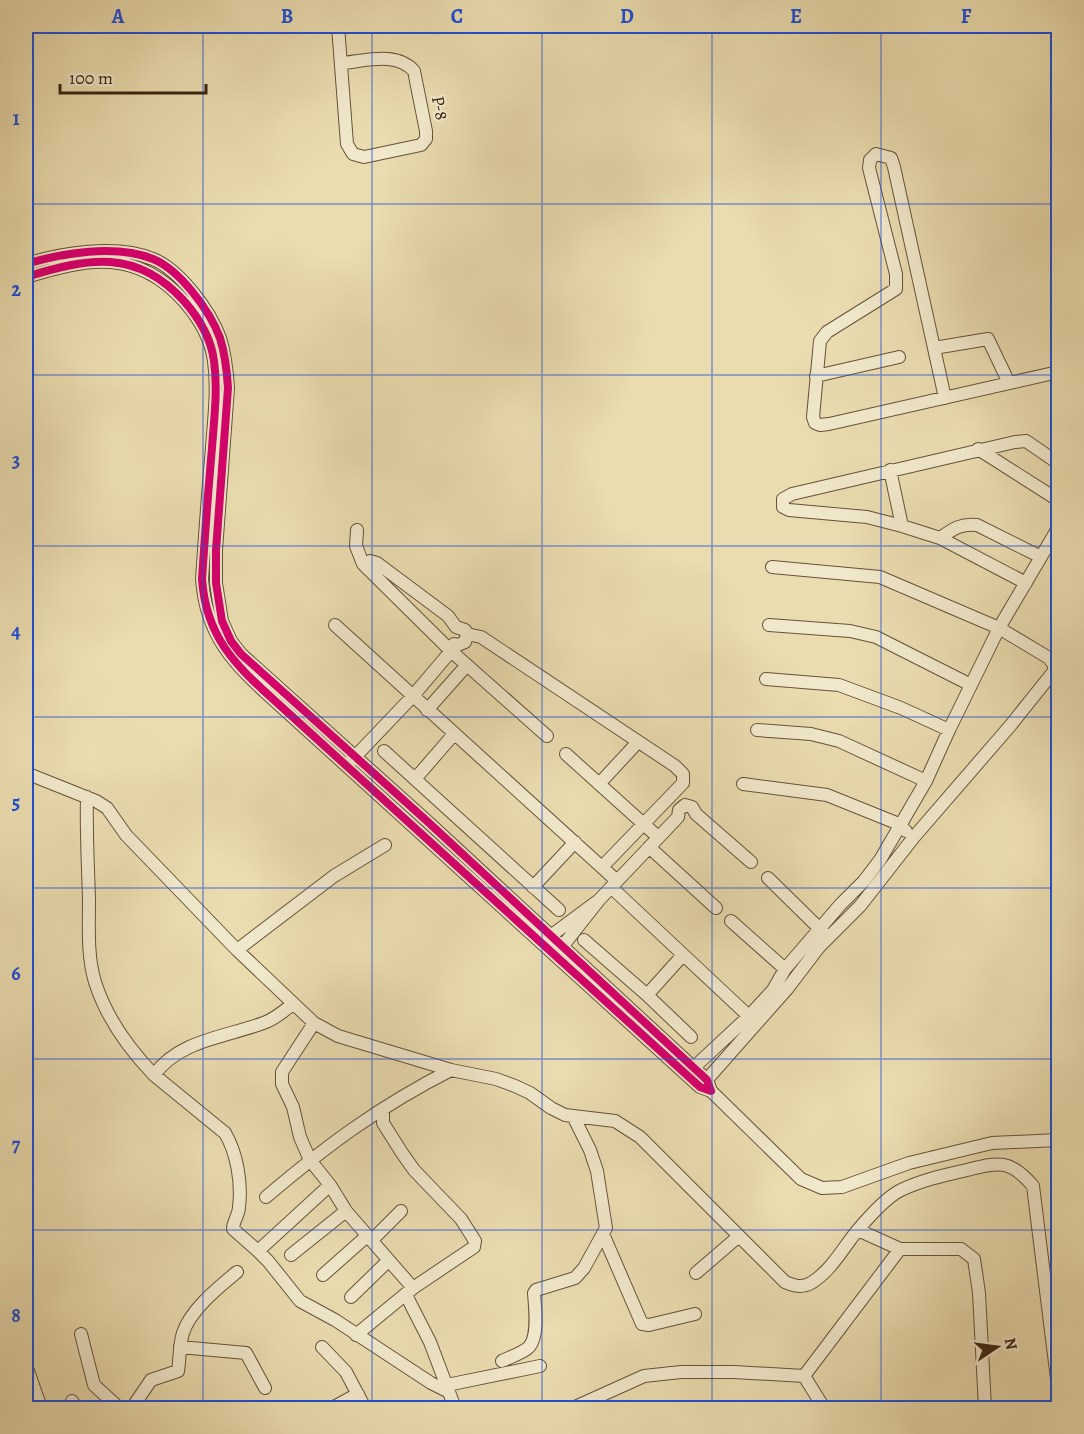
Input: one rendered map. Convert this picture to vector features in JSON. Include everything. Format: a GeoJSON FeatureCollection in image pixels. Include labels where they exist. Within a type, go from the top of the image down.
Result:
{"type":"FeatureCollection","features":[{"type":"Feature","properties":{"kind":"street"},"geometry":{"type":"LineString","coordinates":[[338,26],[342,63]]}},
{"type":"Feature","properties":{"kind":"street","name":"P-8"},"geometry":{"type":"LineString","coordinates":[[394,59],[408,64],[414,71],[426,131],[426,139],[421,145],[364,157],[353,154],[347,144],[342,63],[394,59]]}},
{"type":"Feature","properties":{"kind":"street"},"geometry":{"type":"LineString","coordinates":[[945,398],[894,166],[891,158],[876,154],[870,160],[869,168],[896,274],[897,289],[826,332],[820,340],[813,417],[815,423],[820,425],[945,398],[1059,372]]}},
{"type":"Feature","properties":{"kind":"street"},"geometry":{"type":"LineString","coordinates":[[26,264],[52,256],[100,251],[131,253],[154,259],[180,279],[192,292],[210,317],[220,338],[226,362],[228,388],[216,561],[217,601],[222,621],[231,641],[241,654],[356,756],[547,939],[706,1086],[801,1179],[822,1188],[842,1187],[909,1163],[992,1143],[1059,1140]]}},
{"type":"Feature","properties":{"kind":"street"},"geometry":{"type":"LineString","coordinates":[[26,277],[80,264],[128,263],[160,278],[196,317],[210,344],[214,362],[215,398],[202,579],[203,594],[213,627],[224,648],[240,669],[347,766],[547,939]]}},
{"type":"Feature","properties":{"kind":"street"},"geometry":{"type":"LineString","coordinates":[[934,348],[988,339],[1009,383]]}},
{"type":"Feature","properties":{"kind":"street"},"geometry":{"type":"LineString","coordinates":[[816,376],[899,357]]}},
{"type":"Feature","properties":{"kind":"street"},"geometry":{"type":"LineString","coordinates":[[1026,583],[940,538],[867,517],[789,510],[783,507],[782,503],[792,494],[978,449],[1026,441],[1059,463]]}},
{"type":"Feature","properties":{"kind":"street"},"geometry":{"type":"LineString","coordinates":[[978,449],[1059,500]]}},
{"type":"Feature","properties":{"kind":"street"},"geometry":{"type":"LineString","coordinates":[[890,470],[902,526]]}},
{"type":"Feature","properties":{"kind":"street"},"geometry":{"type":"LineString","coordinates":[[940,538],[958,525],[977,525],[1041,557]]}},
{"type":"Feature","properties":{"kind":"street"},"geometry":{"type":"LineString","coordinates":[[690,1071],[753,1020],[824,933],[840,905],[864,881],[880,860],[926,782],[999,628],[1059,528]]}},
{"type":"Feature","properties":{"kind":"street"},"geometry":{"type":"LineString","coordinates":[[357,530],[356,546],[363,564],[452,647],[467,665],[547,736]]}},
{"type":"Feature","properties":{"kind":"street"},"geometry":{"type":"LineString","coordinates":[[363,564],[370,561],[377,563],[448,616],[456,627]]}},
{"type":"Feature","properties":{"kind":"street"},"geometry":{"type":"LineString","coordinates":[[706,1086],[753,1020],[785,969],[824,933],[860,906],[914,837],[1050,676],[1056,664],[999,628],[880,577],[772,567]]}},
{"type":"Feature","properties":{"kind":"street"},"geometry":{"type":"LineString","coordinates":[[335,625],[602,867],[614,884],[683,955],[753,1020]]}},
{"type":"Feature","properties":{"kind":"street"},"geometry":{"type":"LineString","coordinates":[[769,625],[850,631],[876,637],[971,685]]}},
{"type":"Feature","properties":{"kind":"street"},"geometry":{"type":"LineString","coordinates":[[452,647],[449,634],[456,627],[461,627],[467,634],[481,637],[637,743],[675,766],[683,774],[682,783],[602,867]]}},
{"type":"Feature","properties":{"kind":"street"},"geometry":{"type":"LineString","coordinates":[[347,766],[412,697],[452,647],[465,642],[467,634]]}},
{"type":"Feature","properties":{"kind":"street"},"geometry":{"type":"LineString","coordinates":[[427,710],[467,665]]}},
{"type":"Feature","properties":{"kind":"street"},"geometry":{"type":"LineString","coordinates":[[766,679],[839,685],[901,708],[949,730]]}},
{"type":"Feature","properties":{"kind":"street"},"geometry":{"type":"LineString","coordinates":[[757,730],[811,734],[838,741],[926,782]]}},
{"type":"Feature","properties":{"kind":"street"},"geometry":{"type":"LineString","coordinates":[[415,779],[454,734]]}},
{"type":"Feature","properties":{"kind":"street"},"geometry":{"type":"LineString","coordinates":[[600,784],[637,743]]}},
{"type":"Feature","properties":{"kind":"street"},"geometry":{"type":"LineString","coordinates":[[384,751],[559,910]]}},
{"type":"Feature","properties":{"kind":"street"},"geometry":{"type":"LineString","coordinates":[[566,754],[658,837]]}},
{"type":"Feature","properties":{"kind":"street"},"geometry":{"type":"LineString","coordinates":[[26,772],[87,797],[107,808],[126,836],[237,950],[314,1023],[338,1036],[451,1070],[496,1079],[530,1093],[565,1115],[615,1121],[626,1126],[640,1137],[785,1282],[794,1286],[803,1287],[813,1282],[834,1261],[858,1230],[899,1191],[936,1177],[993,1164],[1012,1166],[1023,1174],[1032,1186],[1059,1387]]}},
{"type":"Feature","properties":{"kind":"street"},"geometry":{"type":"LineString","coordinates":[[743,784],[827,795],[894,822],[914,837]]}},
{"type":"Feature","properties":{"kind":"street"},"geometry":{"type":"LineString","coordinates":[[87,797],[86,840],[90,935],[92,966],[96,982],[117,1026],[134,1053],[154,1075],[225,1133],[230,1142],[237,1168],[240,1205],[233,1229],[268,1261],[300,1301],[448,1389],[540,1366]]}},
{"type":"Feature","properties":{"kind":"street"},"geometry":{"type":"LineString","coordinates":[[559,950],[599,900],[678,817],[679,810],[685,805],[692,807],[696,814],[751,862]]}},
{"type":"Feature","properties":{"kind":"street"},"geometry":{"type":"LineString","coordinates":[[533,887],[575,842]]}},
{"type":"Feature","properties":{"kind":"street"},"geometry":{"type":"LineString","coordinates":[[237,950],[334,876],[385,845]]}},
{"type":"Feature","properties":{"kind":"street"},"geometry":{"type":"LineString","coordinates":[[649,847],[716,908]]}},
{"type":"Feature","properties":{"kind":"street"},"geometry":{"type":"LineString","coordinates":[[768,878],[824,933]]}},
{"type":"Feature","properties":{"kind":"street"},"geometry":{"type":"LineString","coordinates":[[547,939],[599,900]]}},
{"type":"Feature","properties":{"kind":"street"},"geometry":{"type":"LineString","coordinates":[[731,921],[785,969]]}},
{"type":"Feature","properties":{"kind":"street"},"geometry":{"type":"LineString","coordinates":[[584,940],[692,1037]]}},
{"type":"Feature","properties":{"kind":"street"},"geometry":{"type":"LineString","coordinates":[[647,995],[683,955]]}},
{"type":"Feature","properties":{"kind":"street"},"geometry":{"type":"LineString","coordinates":[[154,1075],[175,1056],[199,1042],[268,1022],[293,1004]]}},
{"type":"Feature","properties":{"kind":"street"},"geometry":{"type":"LineString","coordinates":[[314,1023],[282,1072],[281,1080],[292,1107],[300,1137],[310,1160],[330,1185],[346,1211],[410,1291],[455,1408]]}},
{"type":"Feature","properties":{"kind":"street"},"geometry":{"type":"LineString","coordinates":[[266,1197],[366,1118],[451,1070]]}},
{"type":"Feature","properties":{"kind":"street"},"geometry":{"type":"LineString","coordinates":[[356,1335],[410,1291],[474,1247],[475,1241],[461,1219],[414,1170],[402,1153],[383,1123],[383,1109]]}},
{"type":"Feature","properties":{"kind":"street"},"geometry":{"type":"LineString","coordinates":[[502,1361],[528,1348],[534,1340],[534,1293],[536,1290],[575,1278],[584,1268],[606,1228],[597,1171],[590,1150],[573,1116]]}},
{"type":"Feature","properties":{"kind":"street"},"geometry":{"type":"LineString","coordinates":[[258,1251],[330,1185]]}},
{"type":"Feature","properties":{"kind":"street"},"geometry":{"type":"LineString","coordinates":[[291,1255],[346,1211]]}},
{"type":"Feature","properties":{"kind":"street"},"geometry":{"type":"LineString","coordinates":[[323,1275],[401,1211]]}},
{"type":"Feature","properties":{"kind":"street"},"geometry":{"type":"LineString","coordinates":[[858,1230],[900,1249],[961,1250],[974,1259],[979,1293],[985,1408]]}},
{"type":"Feature","properties":{"kind":"street"},"geometry":{"type":"LineString","coordinates":[[603,1234],[642,1324],[695,1314]]}},
{"type":"Feature","properties":{"kind":"street"},"geometry":{"type":"LineString","coordinates":[[696,1273],[739,1236]]}},
{"type":"Feature","properties":{"kind":"street"},"geometry":{"type":"LineString","coordinates":[[804,1376],[900,1249]]}},
{"type":"Feature","properties":{"kind":"street"},"geometry":{"type":"LineString","coordinates":[[351,1296],[388,1261]]}},
{"type":"Feature","properties":{"kind":"street"},"geometry":{"type":"LineString","coordinates":[[132,1408],[151,1380],[178,1371],[180,1347],[186,1325],[209,1296],[237,1272]]}},
{"type":"Feature","properties":{"kind":"street"},"geometry":{"type":"LineString","coordinates":[[81,1334],[94,1385],[119,1408]]}},
{"type":"Feature","properties":{"kind":"street"},"geometry":{"type":"LineString","coordinates":[[180,1347],[246,1353],[265,1388]]}},
{"type":"Feature","properties":{"kind":"street"},"geometry":{"type":"LineString","coordinates":[[322,1347],[346,1372],[365,1408]]}},
{"type":"Feature","properties":{"kind":"street"},"geometry":{"type":"LineString","coordinates":[[26,1365],[41,1408]]}},
{"type":"Feature","properties":{"kind":"street"},"geometry":{"type":"LineString","coordinates":[[573,1408],[644,1376],[681,1372],[734,1372],[804,1376]]}},
{"type":"Feature","properties":{"kind":"street"},"geometry":{"type":"LineString","coordinates":[[804,1376],[825,1408]]}},
{"type":"Feature","properties":{"kind":"street"},"geometry":{"type":"LineString","coordinates":[[332,1408],[358,1394]]}},
{"type":"Feature","properties":{"kind":"cycle path"},"geometry":{"type":"LineString","coordinates":[[26,264],[56,256],[89,252],[138,254],[163,264],[193,292],[220,338],[226,369],[228,388],[216,550],[216,583],[222,621],[231,641],[241,654],[428,822],[707,1080],[711,1091],[700,1087],[274,700],[246,674],[224,647],[209,617],[202,579],[216,383],[210,344],[195,314],[166,284],[148,272],[129,265],[91,262],[26,277]]}}]}
